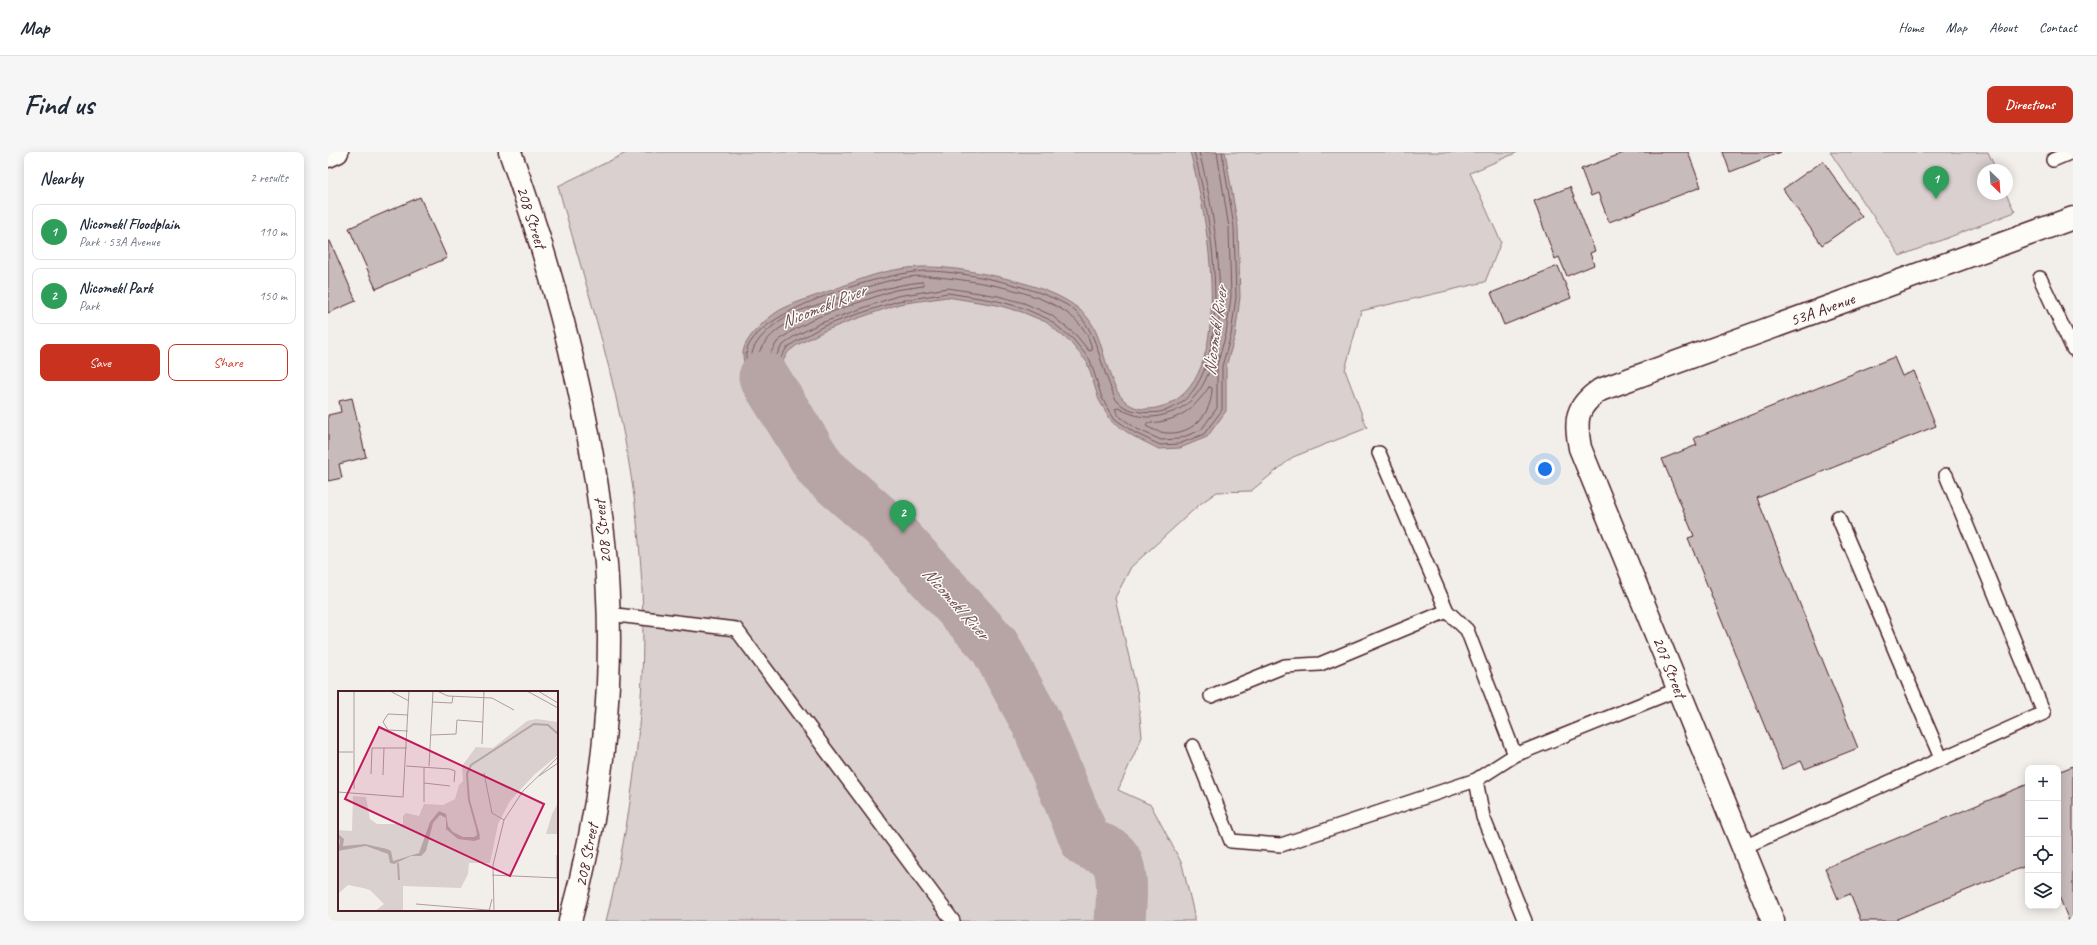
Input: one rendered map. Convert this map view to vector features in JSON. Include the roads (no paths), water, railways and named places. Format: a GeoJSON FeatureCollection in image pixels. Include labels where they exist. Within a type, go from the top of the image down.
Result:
{"type":"FeatureCollection","features":[{"type":"Feature","properties":{"kind":"street"},"geometry":{"type":"LineString","coordinates":[[328,156],[337,152]]}},
{"type":"Feature","properties":{"kind":"street","name":"208 Street"},"geometry":{"type":"LineString","coordinates":[[510,152],[542,249],[567,341],[594,472],[604,543],[608,614],[607,687],[594,813],[578,892],[570,921]]}},
{"type":"Feature","properties":{"kind":"street","name":"53A Avenue"},"geometry":{"type":"LineString","coordinates":[[1578,412],[1587,399],[1600,390],[2073,218]]}},
{"type":"Feature","properties":{"kind":"street","name":"207 Street"},"geometry":{"type":"LineString","coordinates":[[1578,412],[1577,430],[1580,448],[1773,921]]}},
{"type":"Feature","properties":{"kind":"lane"},"geometry":{"type":"LineString","coordinates":[[2053,160],[2072,152]]}},
{"type":"Feature","properties":{"kind":"lane"},"geometry":{"type":"LineString","coordinates":[[2040,278],[2073,349]]}},
{"type":"Feature","properties":{"kind":"lane"},"geometry":{"type":"LineString","coordinates":[[1379,453],[1448,611],[1467,630],[1515,755]]}},
{"type":"Feature","properties":{"kind":"lane"},"geometry":{"type":"LineString","coordinates":[[1744,847],[1940,758],[2044,713],[1946,476]]}},
{"type":"Feature","properties":{"kind":"lane"},"geometry":{"type":"LineString","coordinates":[[1838,517],[1940,758]]}},
{"type":"Feature","properties":{"kind":"lane"},"geometry":{"type":"LineString","coordinates":[[1211,696],[1285,666],[1320,664],[1448,611]]}},
{"type":"Feature","properties":{"kind":"lane"},"geometry":{"type":"LineString","coordinates":[[608,614],[736,629],[953,921]]}},
{"type":"Feature","properties":{"kind":"lane"},"geometry":{"type":"LineString","coordinates":[[1193,746],[1231,841],[1281,845],[1476,780],[1515,755],[1679,689]]}},
{"type":"Feature","properties":{"kind":"lane"},"geometry":{"type":"LineString","coordinates":[[1476,780],[1483,817],[1525,921]]}},
{"type":"Feature","properties":{"kind":"water"},"geometry":{"type":"Polygon","coordinates":[[[1190,152],[1225,152],[1238,227],[1240,297],[1235,336],[1226,366],[1226,411],[1207,437],[1180,448],[1159,449],[1133,436],[1112,422],[1099,400],[1087,362],[1070,342],[1046,322],[1022,312],[997,305],[947,297],[899,304],[824,331],[797,345],[788,352],[783,361],[783,373],[787,384],[818,430],[796,437],[763,399],[749,377],[743,355],[747,342],[751,335],[764,322],[782,309],[883,272],[934,267],[957,269],[1016,281],[1044,290],[1071,303],[1090,321],[1097,334],[1112,381],[1119,394],[1129,404],[1142,409],[1160,407],[1185,392],[1201,366],[1209,332],[1211,293],[1209,253],[1197,179],[1190,152]]]}},
{"type":"Feature","properties":{"kind":"waterway","name":"Nicomekl River"},"geometry":{"type":"LineString","coordinates":[[764,377],[821,469],[884,524],[994,645],[1036,722],[1086,842],[1108,852],[1116,860],[1119,867],[1122,885],[1120,921]]}},
{"type":"Feature","properties":{"kind":"place","name":"Nicomekl Floodplain"},"geometry":{"type":"Point","coordinates":[1936,199]}},
{"type":"Feature","properties":{"kind":"place","name":"Nicomekl Park"},"geometry":{"type":"Point","coordinates":[903,533]}}]}
